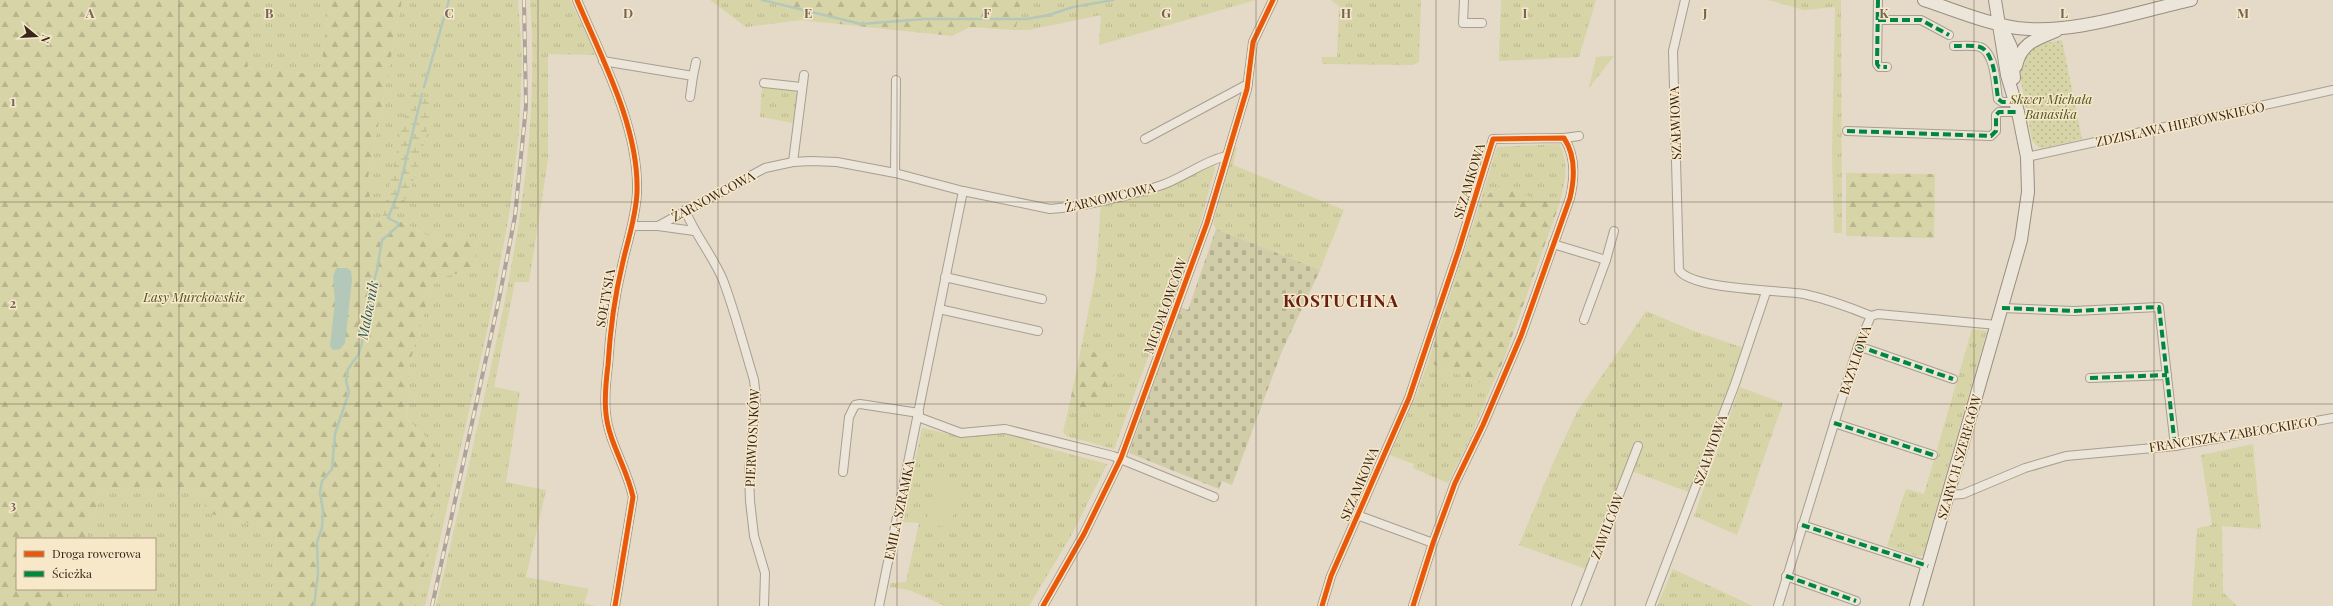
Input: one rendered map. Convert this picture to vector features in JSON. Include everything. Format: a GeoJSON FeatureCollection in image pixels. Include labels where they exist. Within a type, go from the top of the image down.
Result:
{"type":"FeatureCollection","features":[{"type":"Feature","properties":{"kind":"street","name":"SOŁTYSIA"},"geometry":{"type":"LineString","coordinates":[[577,0],[627,122],[634,150],[637,194],[633,226],[614,301],[605,395],[606,414],[610,435],[630,481],[633,497],[615,606]]}},
{"type":"Feature","properties":{"kind":"street","name":"MIGDAŁOWCÓW"},"geometry":{"type":"LineString","coordinates":[[1043,606],[1084,534],[1121,458],[1207,223],[1248,84],[1255,36],[1273,0]]}},
{"type":"Feature","properties":{"kind":"street"},"geometry":{"type":"LineString","coordinates":[[1464,0],[1464,23],[1482,23]]}},
{"type":"Feature","properties":{"kind":"street","name":"SZAŁWIOWA"},"geometry":{"type":"LineString","coordinates":[[1685,0],[1673,51],[1678,270],[1684,276],[1713,284],[1821,298],[1871,316]]}},
{"type":"Feature","properties":{"kind":"street"},"geometry":{"type":"LineString","coordinates":[[1878,0],[1878,64],[1879,67],[1888,67]]}},
{"type":"Feature","properties":{"kind":"street"},"geometry":{"type":"LineString","coordinates":[[1924,0],[1999,24],[2028,28],[2060,29],[2191,0]]}},
{"type":"Feature","properties":{"kind":"street"},"geometry":{"type":"LineString","coordinates":[[1995,0],[1999,24]]}},
{"type":"Feature","properties":{"kind":"street"},"geometry":{"type":"LineString","coordinates":[[1878,20],[1920,20],[1949,35]]}},
{"type":"Feature","properties":{"kind":"street","name":"SZARYCH SZEREGÓW"},"geometry":{"type":"LineString","coordinates":[[1999,24],[2011,47],[2016,104]]}},
{"type":"Feature","properties":{"kind":"street","name":"SZARYCH SZEREGÓW"},"geometry":{"type":"LineString","coordinates":[[1916,606],[2025,223],[2028,192],[2027,157],[2016,104],[2007,75],[1999,24]]}},
{"type":"Feature","properties":{"kind":"street","name":"SZARYCH SZEREGÓW"},"geometry":{"type":"LineString","coordinates":[[2014,71],[2019,54],[2026,45],[2060,29]]}},
{"type":"Feature","properties":{"kind":"street"},"geometry":{"type":"LineString","coordinates":[[1954,46],[1978,47],[1984,49],[1992,64],[1998,99],[2002,102],[2016,104]]}},
{"type":"Feature","properties":{"kind":"street"},"geometry":{"type":"LineString","coordinates":[[603,61],[693,76]]}},
{"type":"Feature","properties":{"kind":"street"},"geometry":{"type":"LineString","coordinates":[[690,97],[696,62]]}},
{"type":"Feature","properties":{"kind":"street"},"geometry":{"type":"LineString","coordinates":[[793,162],[801,87],[804,75]]}},
{"type":"Feature","properties":{"kind":"street"},"geometry":{"type":"LineString","coordinates":[[895,174],[896,80]]}},
{"type":"Feature","properties":{"kind":"street"},"geometry":{"type":"LineString","coordinates":[[764,83],[801,87]]}},
{"type":"Feature","properties":{"kind":"street"},"geometry":{"type":"LineString","coordinates":[[1145,139],[1248,84]]}},
{"type":"Feature","properties":{"kind":"street","name":"ZDZISŁAWA HIEROWSKIEGO"},"geometry":{"type":"LineString","coordinates":[[2027,157],[2333,90]]}},
{"type":"Feature","properties":{"kind":"street"},"geometry":{"type":"LineString","coordinates":[[1847,131],[1991,136],[1996,131],[1996,115],[2016,104]]}},
{"type":"Feature","properties":{"kind":"street","name":"SEZAMKOWA"},"geometry":{"type":"LineString","coordinates":[[1322,606],[1331,576],[1409,398],[1459,249],[1493,139],[1564,138],[1579,136]]}},
{"type":"Feature","properties":{"kind":"street"},"geometry":{"type":"LineString","coordinates":[[1413,606],[1433,543],[1458,477],[1483,425],[1521,336],[1570,198],[1574,180],[1570,147],[1564,138]]}},
{"type":"Feature","properties":{"kind":"street","name":"ŻARNOWCOWA"},"geometry":{"type":"LineString","coordinates":[[633,226],[658,226],[765,168],[793,162],[837,162],[1050,209],[1068,208],[1160,186],[1212,159],[1226,156]]}},
{"type":"Feature","properties":{"kind":"street","name":"EMILA SZRAMKA"},"geometry":{"type":"LineString","coordinates":[[879,606],[919,415],[963,191]]}},
{"type":"Feature","properties":{"kind":"street","name":"PIERWIOSNKÓW"},"geometry":{"type":"LineString","coordinates":[[685,210],[694,231],[715,263],[723,281],[754,380],[756,397],[749,474],[750,501],[754,536],[765,573],[764,606]]}},
{"type":"Feature","properties":{"kind":"street"},"geometry":{"type":"LineString","coordinates":[[658,226],[694,231]]}},
{"type":"Feature","properties":{"kind":"street"},"geometry":{"type":"LineString","coordinates":[[1584,320],[1606,260],[1614,231]]}},
{"type":"Feature","properties":{"kind":"street"},"geometry":{"type":"LineString","coordinates":[[1553,244],[1606,260]]}},
{"type":"Feature","properties":{"kind":"street"},"geometry":{"type":"LineString","coordinates":[[946,277],[1042,299]]}},
{"type":"Feature","properties":{"kind":"street","name":"SZAŁWIOWA"},"geometry":{"type":"LineString","coordinates":[[1650,606],[1697,485],[1766,292]]}},
{"type":"Feature","properties":{"kind":"street"},"geometry":{"type":"LineString","coordinates":[[2002,308],[2074,311],[2159,307],[2175,446]]}},
{"type":"Feature","properties":{"kind":"street"},"geometry":{"type":"LineString","coordinates":[[939,309],[1038,331]]}},
{"type":"Feature","properties":{"kind":"street","name":"BAZYLIOWA"},"geometry":{"type":"LineString","coordinates":[[1778,606],[1858,346],[1871,316],[1878,314],[1997,324]]}},
{"type":"Feature","properties":{"kind":"street"},"geometry":{"type":"LineString","coordinates":[[1858,346],[1953,379]]}},
{"type":"Feature","properties":{"kind":"street"},"geometry":{"type":"LineString","coordinates":[[2090,378],[2167,376]]}},
{"type":"Feature","properties":{"kind":"street"},"geometry":{"type":"LineString","coordinates":[[843,472],[850,417],[855,406],[860,404],[919,415],[961,433],[1005,429],[1121,458],[1214,497]]}},
{"type":"Feature","properties":{"kind":"street","name":"FRANCISZKA ZABŁOCKIEGO"},"geometry":{"type":"LineString","coordinates":[[1948,494],[1963,494],[2025,468],[2066,456],[2175,446],[2333,418]]}},
{"type":"Feature","properties":{"kind":"street"},"geometry":{"type":"LineString","coordinates":[[1834,423],[1933,455]]}},
{"type":"Feature","properties":{"kind":"street","name":"ZAWILCÓW"},"geometry":{"type":"LineString","coordinates":[[1576,606],[1638,446]]}},
{"type":"Feature","properties":{"kind":"street","name":"SEZAMKOWA"},"geometry":{"type":"LineString","coordinates":[[1357,515],[1433,543]]}},
{"type":"Feature","properties":{"kind":"street"},"geometry":{"type":"LineString","coordinates":[[1802,525],[1928,566]]}},
{"type":"Feature","properties":{"kind":"street"},"geometry":{"type":"LineString","coordinates":[[1786,576],[1856,601]]}},
{"type":"Feature","properties":{"kind":"green space","name":"Lasy Murckowskie"},"geometry":{"type":"Polygon","coordinates":[[[0,0],[254,0],[247,67],[320,75],[330,0],[402,0],[368,178],[372,220],[394,218],[441,243],[476,236],[475,270],[435,278],[410,362],[407,419],[426,437],[440,468],[424,567],[415,606],[275,606],[273,586],[277,530],[207,513],[201,492],[103,488],[86,538],[16,538],[16,590],[69,590],[63,606],[0,606],[0,0]]]}},
{"type":"Feature","properties":{"kind":"green space"},"geometry":{"type":"Polygon","coordinates":[[[254,0],[330,0],[320,75],[246,67],[254,0]]]}},
{"type":"Feature","properties":{"kind":"green space"},"geometry":{"type":"Polygon","coordinates":[[[402,0],[518,0],[522,59],[519,132],[510,209],[491,313],[425,606],[415,606],[424,567],[426,437],[407,419],[410,362],[435,278],[475,270],[476,236],[441,243],[395,218],[372,220],[368,178],[402,0]]]}},
{"type":"Feature","properties":{"kind":"green space"},"geometry":{"type":"Polygon","coordinates":[[[530,0],[570,0],[596,55],[548,54],[548,159],[529,282],[515,282],[494,387],[520,392],[506,482],[546,490],[526,577],[589,589],[584,603],[596,606],[436,606],[488,380],[508,285],[516,238],[523,192],[532,97],[530,0]]]}},
{"type":"Feature","properties":{"kind":"green space"},"geometry":{"type":"Polygon","coordinates":[[[710,0],[775,0],[801,20],[746,27],[710,0]]]}},
{"type":"Feature","properties":{"kind":"green space"},"geometry":{"type":"Polygon","coordinates":[[[775,0],[1024,0],[1015,30],[970,27],[952,36],[801,20],[775,0]]]}},
{"type":"Feature","properties":{"kind":"green space"},"geometry":{"type":"Polygon","coordinates":[[[1024,0],[1256,0],[1099,45],[1101,15],[1029,30],[1015,30],[1024,0]]]}},
{"type":"Feature","properties":{"kind":"green space"},"geometry":{"type":"Polygon","coordinates":[[[1331,0],[1421,0],[1419,62],[1413,65],[1322,64],[1322,57],[1337,57],[1339,6],[1331,0]]]}},
{"type":"Feature","properties":{"kind":"green space"},"geometry":{"type":"Polygon","coordinates":[[[1501,0],[1596,0],[1579,57],[1499,61],[1501,0]]]}},
{"type":"Feature","properties":{"kind":"green space"},"geometry":{"type":"Polygon","coordinates":[[[1768,0],[1841,0],[1842,233],[1834,233],[1832,151],[1835,7],[1804,10],[1768,0]]]}},
{"type":"Feature","properties":{"kind":"green space","name":"Skwer Michała Banasika"},"geometry":{"type":"Polygon","coordinates":[[[2062,40],[2082,139],[2043,148],[2038,147],[2032,140],[2021,81],[2022,62],[2033,45],[2062,40]]]}},
{"type":"Feature","properties":{"kind":"green space"},"geometry":{"type":"Polygon","coordinates":[[[1614,56],[1589,88],[1596,57],[1614,56]]]}},
{"type":"Feature","properties":{"kind":"green space"},"geometry":{"type":"Polygon","coordinates":[[[762,85],[793,89],[797,94],[793,123],[760,117],[762,85]]]}},
{"type":"Feature","properties":{"kind":"green space"},"geometry":{"type":"Polygon","coordinates":[[[413,91],[433,103],[423,148],[415,178],[402,205],[394,218],[382,219],[403,122],[413,91]]]}},
{"type":"Feature","properties":{"kind":"green space"},"geometry":{"type":"Polygon","coordinates":[[[1559,144],[1563,152],[1566,168],[1558,208],[1545,201],[1494,188],[1480,203],[1497,147],[1559,144]]]}},
{"type":"Feature","properties":{"kind":"green space"},"geometry":{"type":"Polygon","coordinates":[[[1234,147],[1237,147],[1233,165],[1344,210],[1320,270],[1216,229],[1213,223],[1234,147]]]}},
{"type":"Feature","properties":{"kind":"green space"},"geometry":{"type":"Polygon","coordinates":[[[1210,163],[1214,164],[1215,169],[1197,234],[1176,295],[1169,301],[1114,449],[1066,436],[1063,432],[1068,411],[1095,412],[1109,357],[1084,349],[1082,344],[1096,272],[1101,204],[1210,163]]]}},
{"type":"Feature","properties":{"kind":"green space"},"geometry":{"type":"Polygon","coordinates":[[[1846,173],[1935,174],[1934,238],[1846,236],[1846,173]]]}},
{"type":"Feature","properties":{"kind":"green space"},"geometry":{"type":"Polygon","coordinates":[[[1497,186],[1545,201],[1558,208],[1503,362],[1491,387],[1428,362],[1480,203],[1497,186]]]}},
{"type":"Feature","properties":{"kind":"green space"},"geometry":{"type":"Polygon","coordinates":[[[1216,229],[1320,270],[1282,351],[1232,485],[1222,481],[1219,489],[1129,453],[1181,307],[1188,310],[1216,229]]]}},
{"type":"Feature","properties":{"kind":"green space"},"geometry":{"type":"Polygon","coordinates":[[[1646,311],[1691,330],[1744,348],[1691,493],[1629,470],[1589,570],[1519,545],[1554,461],[1577,412],[1646,311]]]}},
{"type":"Feature","properties":{"kind":"green space"},"geometry":{"type":"Polygon","coordinates":[[[1972,329],[1987,331],[1923,555],[1920,557],[1887,546],[1906,489],[1924,494],[1972,329]]]}},
{"type":"Feature","properties":{"kind":"green space"},"geometry":{"type":"Polygon","coordinates":[[[1082,344],[1084,349],[1109,357],[1115,373],[1095,412],[1068,411],[1082,344]]]}},
{"type":"Feature","properties":{"kind":"green space"},"geometry":{"type":"Polygon","coordinates":[[[1428,362],[1491,387],[1471,437],[1448,483],[1413,468],[1414,464],[1390,455],[1418,391],[1428,362]]]}},
{"type":"Feature","properties":{"kind":"green space"},"geometry":{"type":"Polygon","coordinates":[[[1740,387],[1783,403],[1737,535],[1694,516],[1740,387]]]}},
{"type":"Feature","properties":{"kind":"green space"},"geometry":{"type":"Polygon","coordinates":[[[922,428],[963,437],[1003,433],[1028,438],[1032,444],[1107,464],[1072,534],[1029,606],[945,606],[909,590],[890,587],[891,583],[906,582],[919,523],[902,522],[922,428]]]}},
{"type":"Feature","properties":{"kind":"green space"},"geometry":{"type":"Polygon","coordinates":[[[2253,444],[2261,529],[2222,526],[2223,592],[2237,606],[2192,606],[2197,528],[2212,525],[2201,455],[2253,444]]]}},
{"type":"Feature","properties":{"kind":"green space"},"geometry":{"type":"Polygon","coordinates":[[[936,481],[960,487],[950,528],[926,523],[936,481]]]}},
{"type":"Feature","properties":{"kind":"green space"},"geometry":{"type":"Polygon","coordinates":[[[103,488],[201,492],[207,513],[277,530],[273,586],[275,606],[63,606],[69,590],[156,590],[156,538],[86,538],[103,488]]]}},
{"type":"Feature","properties":{"kind":"green space"},"geometry":{"type":"Polygon","coordinates":[[[1673,569],[1753,606],[1657,606],[1673,569]]]}},
{"type":"Feature","properties":{"kind":"shaded area"},"geometry":{"type":"Polygon","coordinates":[[[336,268],[347,268],[351,271],[352,280],[345,343],[340,349],[333,350],[330,346],[335,302],[333,277],[336,268]]]}},
{"type":"Feature","properties":{"kind":"waterway","name":"Malownik"},"geometry":{"type":"LineString","coordinates":[[424,87],[449,0]]}},
{"type":"Feature","properties":{"kind":"waterway"},"geometry":{"type":"LineString","coordinates":[[762,0],[861,24],[924,19],[1027,19],[1049,15],[1073,7],[1113,0]]}},
{"type":"Feature","properties":{"kind":"waterway","name":"Malownik"},"geometry":{"type":"LineString","coordinates":[[314,606],[318,574],[317,542],[322,528],[323,510],[320,493],[322,481],[332,469],[335,434],[349,392],[346,381],[348,369],[358,355],[362,343],[365,314],[377,270],[382,240],[398,226],[398,223],[388,218],[398,193],[422,94]]}},
{"type":"Feature","properties":{"kind":"railway"},"geometry":{"type":"LineString","coordinates":[[432,606],[499,299],[515,216],[526,106],[524,0]]}},
{"type":"Feature","properties":{"kind":"marked path"},"geometry":{"type":"LineString","coordinates":[[1878,0],[1877,64],[1879,67],[1887,67]]}},
{"type":"Feature","properties":{"kind":"marked path"},"geometry":{"type":"LineString","coordinates":[[1878,20],[1921,20],[1949,35]]}},
{"type":"Feature","properties":{"kind":"marked path"},"geometry":{"type":"LineString","coordinates":[[1954,46],[1977,46],[1985,50],[1992,62],[1998,99],[2002,102],[2015,102]]}},
{"type":"Feature","properties":{"kind":"marked path"},"geometry":{"type":"LineString","coordinates":[[1847,131],[1991,136],[1996,131],[1996,115],[1999,112],[2018,112]]}},
{"type":"Feature","properties":{"kind":"marked path"},"geometry":{"type":"LineString","coordinates":[[2002,308],[2074,311],[2159,307],[2175,446]]}},
{"type":"Feature","properties":{"kind":"marked path"},"geometry":{"type":"LineString","coordinates":[[1858,346],[1953,379]]}},
{"type":"Feature","properties":{"kind":"marked path"},"geometry":{"type":"LineString","coordinates":[[2090,378],[2167,375]]}},
{"type":"Feature","properties":{"kind":"marked path"},"geometry":{"type":"LineString","coordinates":[[1834,423],[1933,455]]}},
{"type":"Feature","properties":{"kind":"marked path"},"geometry":{"type":"LineString","coordinates":[[1802,525],[1928,566]]}},
{"type":"Feature","properties":{"kind":"marked path"},"geometry":{"type":"LineString","coordinates":[[1786,576],[1856,601]]}},
{"type":"Feature","properties":{"kind":"cycle path"},"geometry":{"type":"LineString","coordinates":[[577,0],[617,94],[632,143],[636,168],[636,202],[633,221],[619,278],[611,328],[605,408],[614,445],[627,476],[633,497],[615,606]]}},
{"type":"Feature","properties":{"kind":"cycle path"},"geometry":{"type":"LineString","coordinates":[[1043,606],[1084,534],[1121,458],[1207,223],[1247,89],[1253,42],[1273,0]]}},
{"type":"Feature","properties":{"kind":"cycle path"},"geometry":{"type":"LineString","coordinates":[[1322,606],[1331,576],[1409,398],[1459,249],[1493,139],[1564,138],[1571,152],[1573,167],[1573,182],[1570,198],[1521,336],[1483,425],[1455,483],[1433,543],[1413,606]]}},
{"type":"Feature","properties":{"kind":"district","name":"KOSTUCHNA"},"geometry":{"type":"Point","coordinates":[1341,301]}}]}
